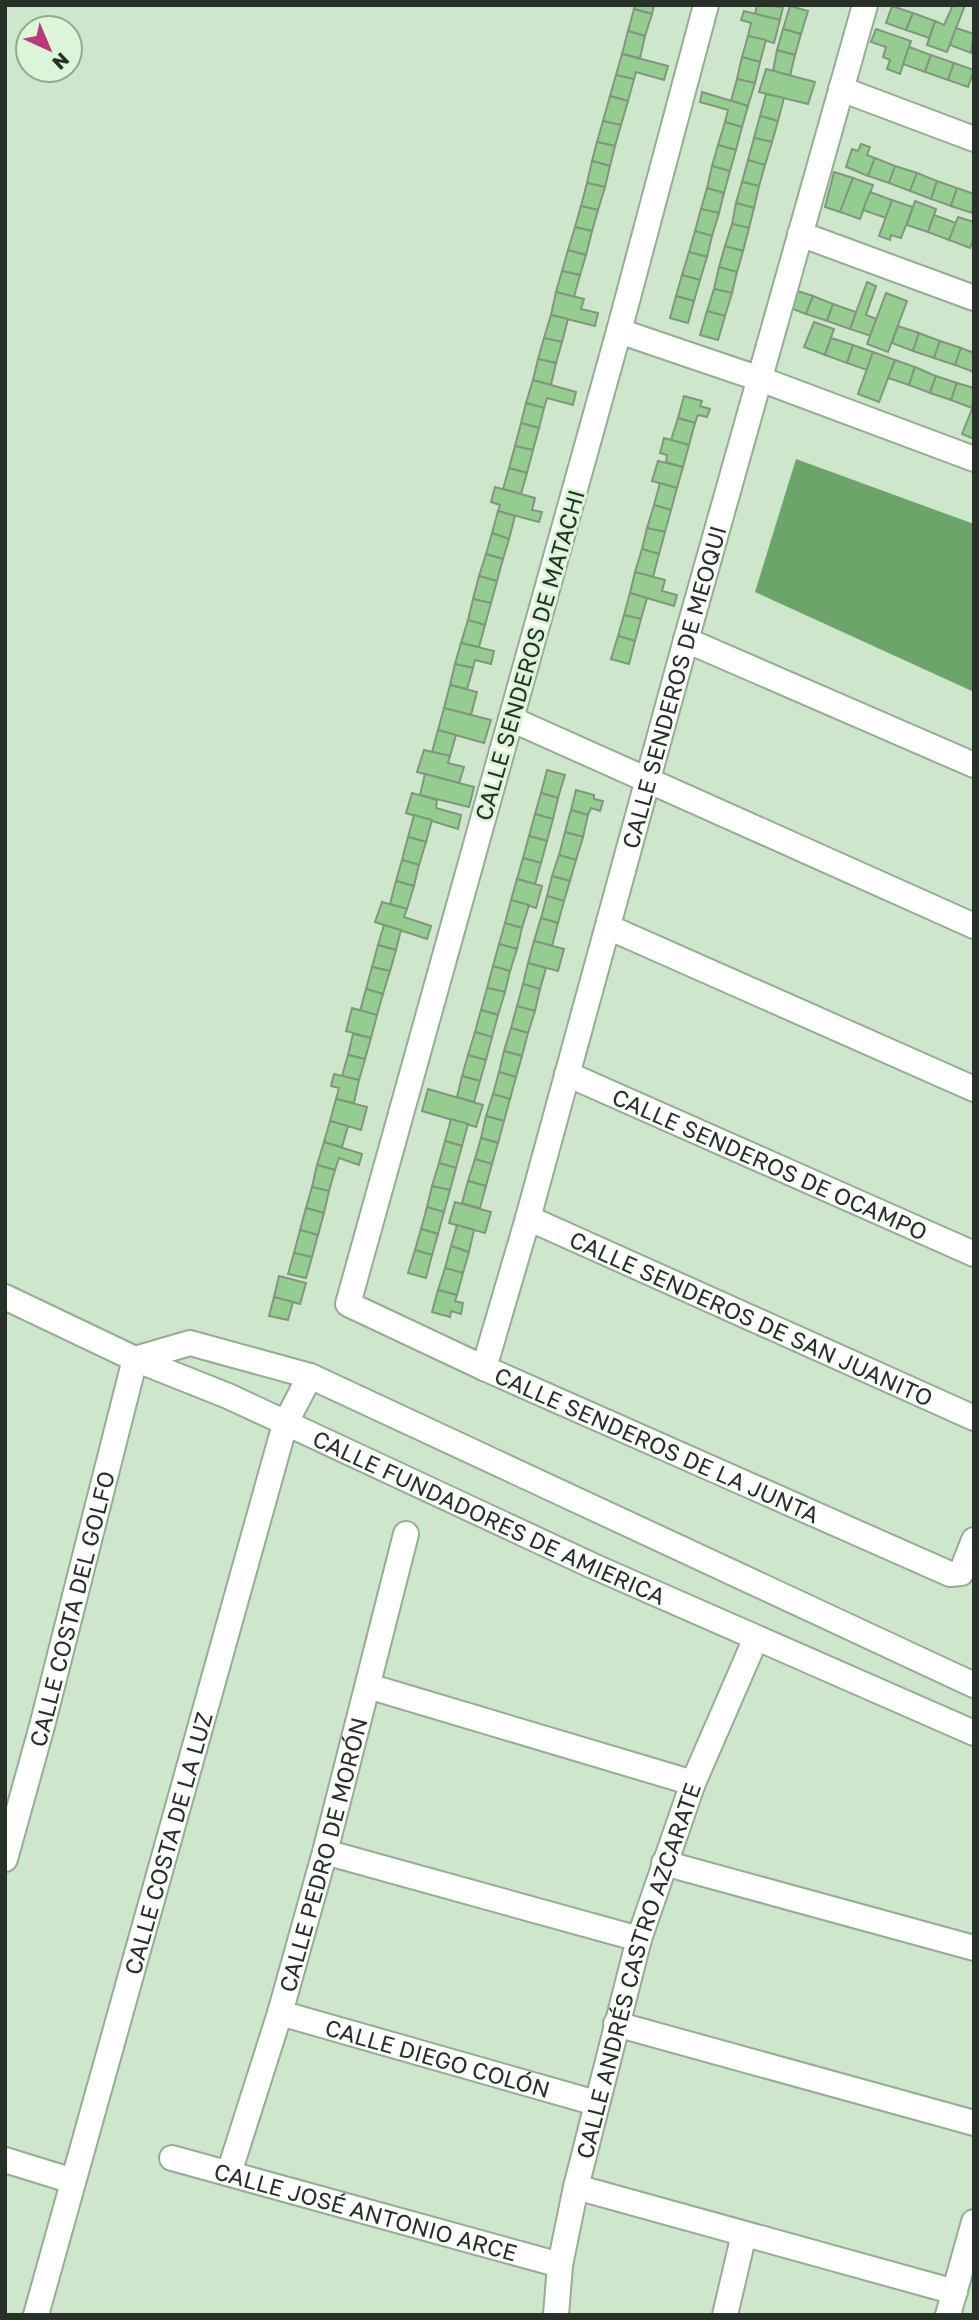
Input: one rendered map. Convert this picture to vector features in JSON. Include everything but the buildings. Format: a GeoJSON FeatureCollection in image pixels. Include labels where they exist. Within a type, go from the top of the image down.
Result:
{"type":"FeatureCollection","features":[{"type":"Feature","properties":{"kind":"street","name":"CALLE SENDEROS DE MATACHI"},"geometry":{"type":"LineString","coordinates":[[348,1304],[619,331],[706,5]]}},
{"type":"Feature","properties":{"kind":"street","name":"CALLE SENDEROS DE MEOQUI"},"geometry":{"type":"LineString","coordinates":[[484,1368],[865,5]]}},
{"type":"Feature","properties":{"kind":"street"},"geometry":{"type":"LineString","coordinates":[[841,89],[974,139]]}},
{"type":"Feature","properties":{"kind":"street"},"geometry":{"type":"LineString","coordinates":[[800,234],[974,298]]}},
{"type":"Feature","properties":{"kind":"street"},"geometry":{"type":"LineString","coordinates":[[619,331],[760,379],[974,458]]}},
{"type":"Feature","properties":{"kind":"street"},"geometry":{"type":"LineString","coordinates":[[686,640],[974,765]]}},
{"type":"Feature","properties":{"kind":"street"},"geometry":{"type":"LineString","coordinates":[[511,719],[974,926]]}},
{"type":"Feature","properties":{"kind":"street"},"geometry":{"type":"LineString","coordinates":[[608,927],[974,1089]]}},
{"type":"Feature","properties":{"kind":"street","name":"CALLE SENDEROS DE OCAMPO"},"geometry":{"type":"LineString","coordinates":[[567,1073],[974,1254]]}},
{"type":"Feature","properties":{"kind":"street","name":"CALLE SENDEROS DE SAN JUANITO"},"geometry":{"type":"LineString","coordinates":[[528,1218],[974,1418]]}},
{"type":"Feature","properties":{"kind":"street","name":"CALLE SENDEROS DE LA JUNTA"},"geometry":{"type":"LineString","coordinates":[[348,1304],[484,1368],[950,1574],[958,1575],[965,1567],[974,1541]]}},
{"type":"Feature","properties":{"kind":"street","name":"CALLE FUNDADORES DE AMIERICA"},"geometry":{"type":"LineString","coordinates":[[7,1306],[228,1396],[593,1566],[974,1733]]}},
{"type":"Feature","properties":{"kind":"street"},"geometry":{"type":"LineString","coordinates":[[135,1359],[190,1343],[310,1376],[974,1685]]}},
{"type":"Feature","properties":{"kind":"street","name":"CALLE COSTA DEL GOLFO"},"geometry":{"type":"LineString","coordinates":[[5,1859],[42,1726],[135,1359]]}},
{"type":"Feature","properties":{"kind":"street","name":"CALLE COSTA DE LA LUZ"},"geometry":{"type":"LineString","coordinates":[[36,2315],[285,1424],[310,1376]]}},
{"type":"Feature","properties":{"kind":"street","name":"CALLE PEDRO DE MORÓN"},"geometry":{"type":"LineString","coordinates":[[229,2173],[280,2013],[326,1852],[406,1534]]}},
{"type":"Feature","properties":{"kind":"street","name":"CALLE ANDRÉS CASTRO AZCARATE"},"geometry":{"type":"LineString","coordinates":[[556,2315],[560,2265],[576,2187],[639,1940],[692,1783],[756,1638]]}},
{"type":"Feature","properties":{"kind":"street"},"geometry":{"type":"LineString","coordinates":[[368,1686],[692,1783]]}},
{"type":"Feature","properties":{"kind":"street"},"geometry":{"type":"LineString","coordinates":[[326,1852],[639,1940]]}},
{"type":"Feature","properties":{"kind":"street"},"geometry":{"type":"LineString","coordinates":[[664,1863],[974,1948]]}},
{"type":"Feature","properties":{"kind":"street","name":"CALLE DIEGO COLÓN"},"geometry":{"type":"LineString","coordinates":[[280,2013],[596,2103]]}},
{"type":"Feature","properties":{"kind":"street"},"geometry":{"type":"LineString","coordinates":[[616,2024],[974,2123]]}},
{"type":"Feature","properties":{"kind":"street","name":"CALLE JOSÉ ANTONIO ARCE"},"geometry":{"type":"LineString","coordinates":[[172,2158],[560,2265]]}},
{"type":"Feature","properties":{"kind":"street"},"geometry":{"type":"LineString","coordinates":[[5,2160],[73,2180]]}},
{"type":"Feature","properties":{"kind":"street"},"geometry":{"type":"LineString","coordinates":[[576,2187],[744,2234],[951,2303],[974,2222]]}},
{"type":"Feature","properties":{"kind":"street"},"geometry":{"type":"LineString","coordinates":[[725,2315],[744,2234]]}},
{"type":"Feature","properties":{"kind":"shaded area"},"geometry":{"type":"Polygon","coordinates":[[[796,459],[974,524],[974,692],[755,592],[796,459]]]}}]}
